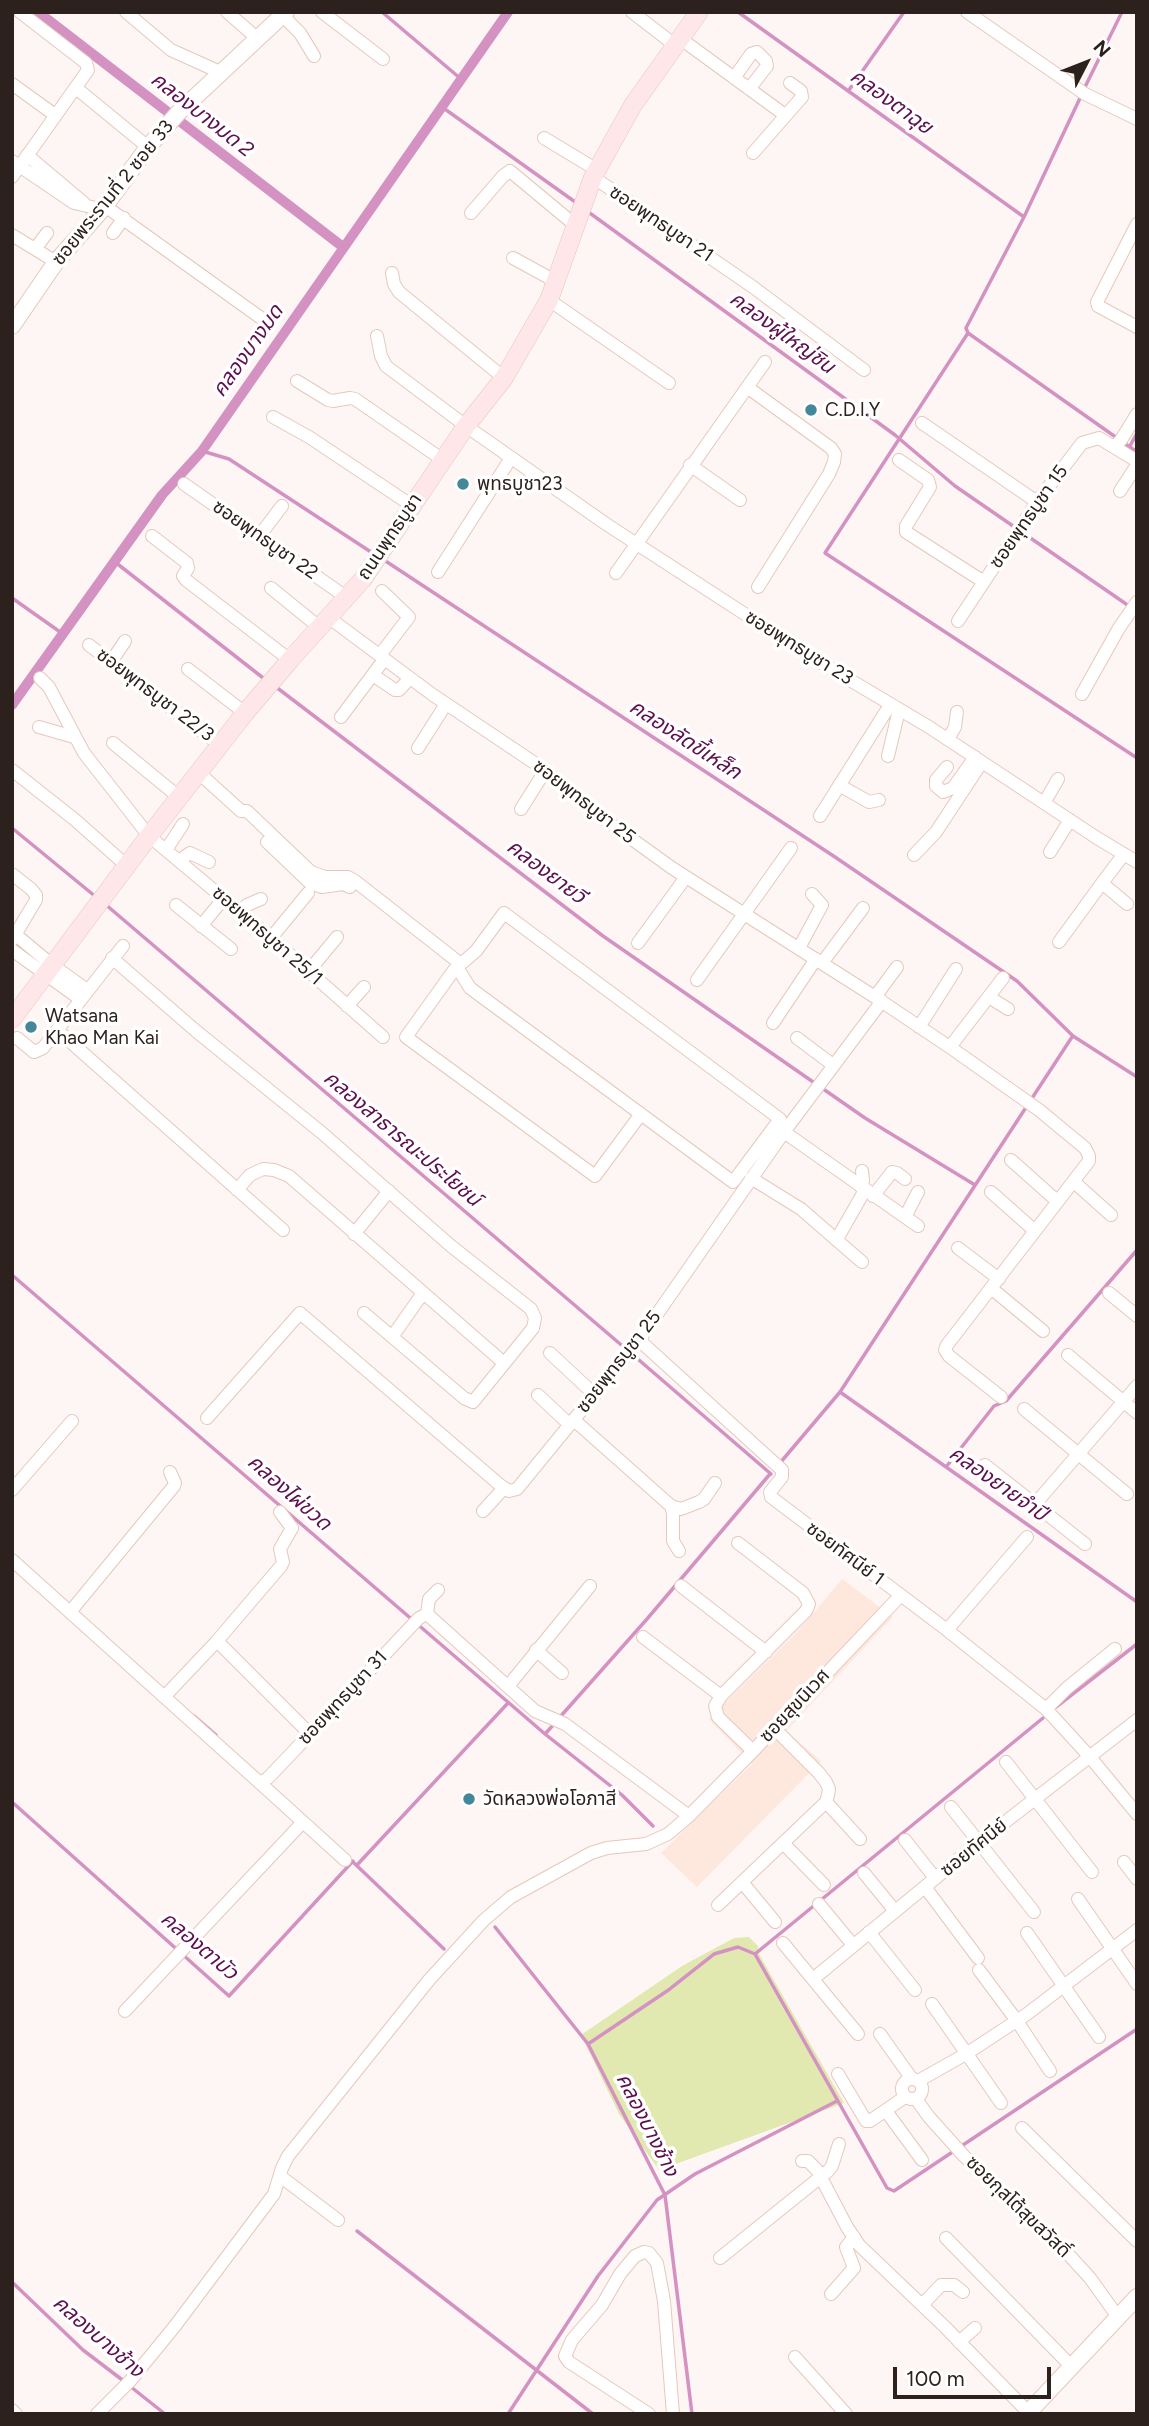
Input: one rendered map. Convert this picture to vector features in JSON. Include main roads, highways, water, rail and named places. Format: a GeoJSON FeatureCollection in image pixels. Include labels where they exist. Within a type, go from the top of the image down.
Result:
{"type":"FeatureCollection","features":[{"type":"Feature","properties":{"kind":"main road","name":"ถนนพุทธบูชา"},"geometry":{"type":"LineString","coordinates":[[12,1019],[245,713],[363,579],[466,426],[504,378],[549,300],[595,174],[633,105],[699,12]]}},
{"type":"Feature","properties":{"kind":"waterway","name":"คลองบางมด 2"},"geometry":{"type":"LineString","coordinates":[[38,12],[343,247]]}},
{"type":"Feature","properties":{"kind":"waterway"},"geometry":{"type":"LineString","coordinates":[[382,12],[461,79]]}},
{"type":"Feature","properties":{"kind":"waterway","name":"คลองบางมด"},"geometry":{"type":"LineString","coordinates":[[12,705],[162,495],[202,451],[508,12]]}},
{"type":"Feature","properties":{"kind":"waterway","name":"คลองตาฉุย"},"geometry":{"type":"LineString","coordinates":[[738,12],[1024,217]]}},
{"type":"Feature","properties":{"kind":"waterway"},"geometry":{"type":"LineString","coordinates":[[849,90],[904,12]]}},
{"type":"Feature","properties":{"kind":"waterway"},"geometry":{"type":"LineString","coordinates":[[1084,89],[1122,12]]}},
{"type":"Feature","properties":{"kind":"waterway"},"geometry":{"type":"LineString","coordinates":[[1081,96],[1024,217],[966,328],[968,333],[1117,438]]}},
{"type":"Feature","properties":{"kind":"waterway","name":"คลองผู้ใหญ่ชิน"},"geometry":{"type":"LineString","coordinates":[[442,107],[578,204]]}},
{"type":"Feature","properties":{"kind":"waterway","name":"คลองผู้ใหญ่ชิน"},"geometry":{"type":"LineString","coordinates":[[587,211],[895,435],[955,486],[1129,606]]}},
{"type":"Feature","properties":{"kind":"waterway"},"geometry":{"type":"LineString","coordinates":[[968,333],[825,553],[1137,758]]}},
{"type":"Feature","properties":{"kind":"waterway"},"geometry":{"type":"LineString","coordinates":[[1130,446],[1137,433]]}},
{"type":"Feature","properties":{"kind":"waterway"},"geometry":{"type":"LineString","coordinates":[[1124,443],[1137,452]]}},
{"type":"Feature","properties":{"kind":"waterway","name":"คลองลัดขี้เหล็ก"},"geometry":{"type":"LineString","coordinates":[[202,451],[229,459],[374,554]]}},
{"type":"Feature","properties":{"kind":"waterway","name":"คลองลัดขี้เหล็ก"},"geometry":{"type":"LineString","coordinates":[[384,560],[835,857],[1017,981],[1073,1036],[1137,1077]]}},
{"type":"Feature","properties":{"kind":"waterway","name":"คลองยายวี"},"geometry":{"type":"LineString","coordinates":[[115,562],[267,681]]}},
{"type":"Feature","properties":{"kind":"waterway"},"geometry":{"type":"LineString","coordinates":[[12,598],[63,634]]}},
{"type":"Feature","properties":{"kind":"waterway","name":"คลองยายวี"},"geometry":{"type":"LineString","coordinates":[[276,687],[603,936],[865,1118],[975,1185]]}},
{"type":"Feature","properties":{"kind":"waterway","name":"คลองสาธารณะประโยชน์"},"geometry":{"type":"LineString","coordinates":[[12,828],[96,897]]}},
{"type":"Feature","properties":{"kind":"waterway","name":"คลองสาธารณะประโยชน์"},"geometry":{"type":"LineString","coordinates":[[105,904],[626,1349]]}},
{"type":"Feature","properties":{"kind":"waterway"},"geometry":{"type":"LineString","coordinates":[[780,1463],[840,1392],[1072,1037]]}},
{"type":"Feature","properties":{"kind":"waterway"},"geometry":{"type":"LineString","coordinates":[[946,1467],[994,1406],[1006,1401],[1137,1250]]}},
{"type":"Feature","properties":{"kind":"waterway","name":"คลองไผ่ขวด"},"geometry":{"type":"LineString","coordinates":[[12,1275],[545,1734],[622,1795],[653,1826]]}},
{"type":"Feature","properties":{"kind":"waterway","name":"คลองสาธารณะประโยชน์"},"geometry":{"type":"LineString","coordinates":[[632,1354],[771,1474]]}},
{"type":"Feature","properties":{"kind":"waterway","name":"คลองยายจำปี"},"geometry":{"type":"LineString","coordinates":[[840,1392],[1137,1602]]}},
{"type":"Feature","properties":{"kind":"waterway"},"geometry":{"type":"LineString","coordinates":[[560,1717],[770,1474]]}},
{"type":"Feature","properties":{"kind":"waterway"},"geometry":{"type":"LineString","coordinates":[[1056,1707],[1137,1644]]}},
{"type":"Feature","properties":{"kind":"waterway"},"geometry":{"type":"LineString","coordinates":[[357,1865],[508,1703]]}},
{"type":"Feature","properties":{"kind":"waterway"},"geometry":{"type":"LineString","coordinates":[[194,1716],[216,1735]]}},
{"type":"Feature","properties":{"kind":"waterway"},"geometry":{"type":"LineString","coordinates":[[588,2044],[667,1991],[714,1954],[738,1947],[755,1954],[1043,1718]]}},
{"type":"Feature","properties":{"kind":"waterway"},"geometry":{"type":"LineString","coordinates":[[545,1734],[555,1723]]}},
{"type":"Feature","properties":{"kind":"waterway","name":"คลองตาบัว"},"geometry":{"type":"LineString","coordinates":[[12,1802],[229,1996],[353,1861]]}},
{"type":"Feature","properties":{"kind":"waterway"},"geometry":{"type":"LineString","coordinates":[[353,1862],[444,1949]]}},
{"type":"Feature","properties":{"kind":"waterway","name":"คลองบางช้าง"},"geometry":{"type":"LineString","coordinates":[[495,1927],[588,2044],[665,2195],[692,2414]]}},
{"type":"Feature","properties":{"kind":"waterway"},"geometry":{"type":"LineString","coordinates":[[755,1954],[887,2188],[894,2191],[954,2151]]}},
{"type":"Feature","properties":{"kind":"waterway"},"geometry":{"type":"LineString","coordinates":[[960,2147],[1137,2029]]}},
{"type":"Feature","properties":{"kind":"waterway"},"geometry":{"type":"LineString","coordinates":[[508,2414],[598,2276],[657,2200],[695,2174],[837,2101]]}},
{"type":"Feature","properties":{"kind":"waterway"},"geometry":{"type":"LineString","coordinates":[[357,2231],[593,2414]]}},
{"type":"Feature","properties":{"kind":"waterway","name":"คลองบางช้าง"},"geometry":{"type":"LineString","coordinates":[[12,2282],[83,2350],[125,2382]]}},
{"type":"Feature","properties":{"kind":"waterway","name":"คลองบางช้าง"},"geometry":{"type":"LineString","coordinates":[[131,2387],[165,2414]]}},
{"type":"Feature","properties":{"kind":"place","name":"C.D.I.Y"},"geometry":{"type":"Point","coordinates":[811,410]}},
{"type":"Feature","properties":{"kind":"place","name":"พุทธบูชา23"},"geometry":{"type":"Point","coordinates":[463,484]}},
{"type":"Feature","properties":{"kind":"place","name":"Watsana Khao Man Kai"},"geometry":{"type":"Point","coordinates":[31,1027]}},
{"type":"Feature","properties":{"kind":"place","name":"วัดหลวงพ่อโอภาสี"},"geometry":{"type":"Point","coordinates":[469,1799]}}]}
